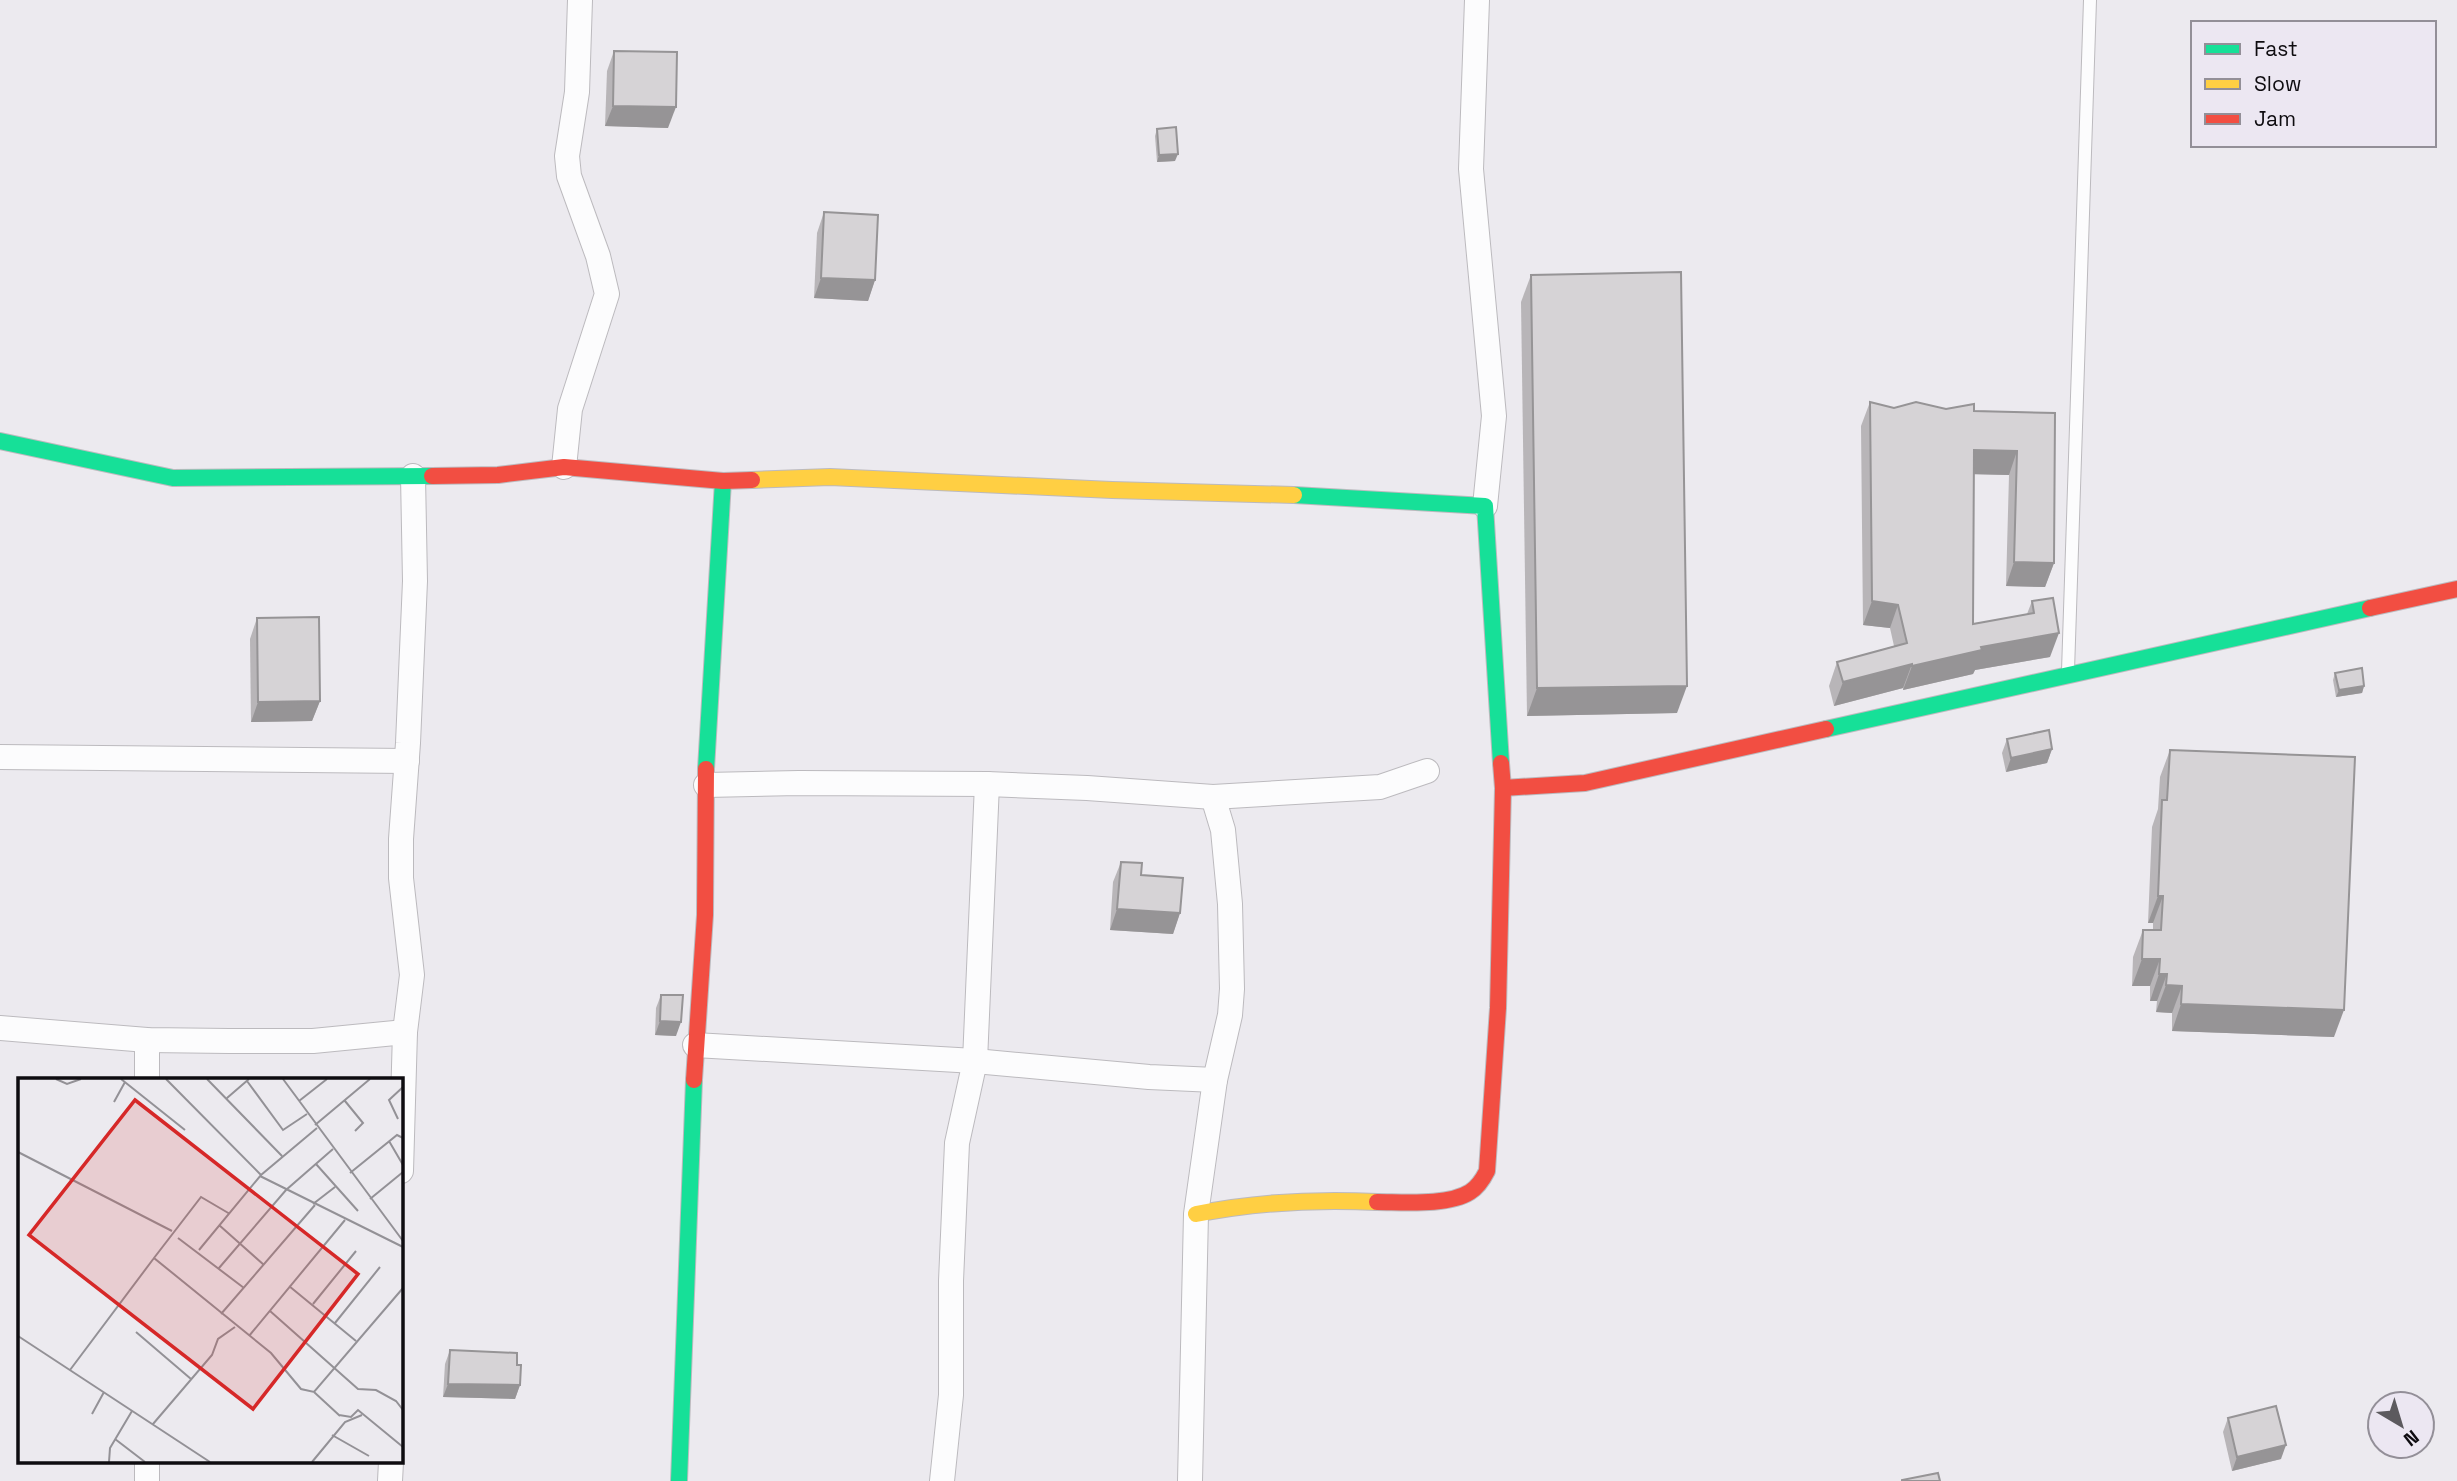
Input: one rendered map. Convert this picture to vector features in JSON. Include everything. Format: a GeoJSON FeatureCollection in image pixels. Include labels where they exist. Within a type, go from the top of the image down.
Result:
{"type":"FeatureCollection","features":[{"type":"Feature","properties":{"kind":"street"},"geometry":{"type":"LineString","coordinates":[[564,467],[570,408],[607,294],[598,256],[569,176],[567,156],[577,92],[580,0]]}},
{"type":"Feature","properties":{"kind":"street"},"geometry":{"type":"LineString","coordinates":[[1196,1214],[1243,1204],[1323,1200],[1416,1202],[1463,1196],[1479,1186],[1487,1171],[1498,1008],[1503,788],[1485,506],[1494,416],[1471,169],[1477,0]]}},
{"type":"Feature","properties":{"kind":"street"},"geometry":{"type":"LineString","coordinates":[[0,441],[173,478],[498,475],[564,467],[723,481],[830,477],[1098,490],[1289,495],[1485,506]]}},
{"type":"Feature","properties":{"kind":"street"},"geometry":{"type":"LineString","coordinates":[[402,1136],[405,1032],[412,975],[401,878],[401,839],[415,581],[413,476]]}},
{"type":"Feature","properties":{"kind":"street"},"geometry":{"type":"LineString","coordinates":[[680,1481],[695,1045],[705,915],[706,785],[713,615],[723,481]]}},
{"type":"Feature","properties":{"kind":"street"},"geometry":{"type":"LineString","coordinates":[[1503,788],[1585,783],[2457,589]]}},
{"type":"Feature","properties":{"kind":"street"},"geometry":{"type":"LineString","coordinates":[[0,757],[407,761]]}},
{"type":"Feature","properties":{"kind":"street"},"geometry":{"type":"LineString","coordinates":[[706,785],[987,784],[1213,797],[1380,788],[1427,771]]}},
{"type":"Feature","properties":{"kind":"street"},"geometry":{"type":"LineString","coordinates":[[942,1481],[951,1395],[951,1281],[957,1143],[975,1061],[987,784]]}},
{"type":"Feature","properties":{"kind":"street"},"geometry":{"type":"LineString","coordinates":[[1190,1481],[1196,1214],[1215,1080],[1230,1015],[1232,989],[1230,904],[1223,830],[1213,797]]}},
{"type":"Feature","properties":{"kind":"street"},"geometry":{"type":"LineString","coordinates":[[0,1028],[147,1040],[313,1041],[405,1032]]}},
{"type":"Feature","properties":{"kind":"street"},"geometry":{"type":"LineString","coordinates":[[147,1040],[147,1078]]}},
{"type":"Feature","properties":{"kind":"street"},"geometry":{"type":"LineString","coordinates":[[695,1045],[975,1061],[1149,1077],[1215,1080]]}},
{"type":"Feature","properties":{"kind":"lane"},"geometry":{"type":"LineString","coordinates":[[2068,676],[2090,0]]}},
{"type":"Feature","properties":{"kind":"building"},"geometry":{"type":"Polygon","coordinates":[[[614,51],[677,52],[676,107],[613,106],[614,51]]]}},
{"type":"Feature","properties":{"kind":"building"},"geometry":{"type":"Polygon","coordinates":[[[1176,127],[1178,154],[1159,155],[1157,129],[1176,127]]]}},
{"type":"Feature","properties":{"kind":"building"},"geometry":{"type":"Polygon","coordinates":[[[824,212],[878,215],[875,280],[821,278],[824,212]]]}},
{"type":"Feature","properties":{"kind":"building"},"geometry":{"type":"Polygon","coordinates":[[[1681,272],[1687,686],[1537,688],[1531,275],[1681,272]]]}},
{"type":"Feature","properties":{"kind":"building"},"geometry":{"type":"Polygon","coordinates":[[[1870,402],[1894,408],[1916,402],[1946,409],[1974,404],[1974,411],[2055,413],[2054,563],[2014,562],[2017,451],[1974,450],[1973,624],[2034,613],[2032,601],[2053,598],[2059,633],[1981,647],[1982,650],[1843,682],[1837,662],[1907,643],[1898,605],[1872,601],[1870,402]]]}},
{"type":"Feature","properties":{"kind":"building"},"geometry":{"type":"Polygon","coordinates":[[[319,617],[320,701],[258,702],[257,618],[319,617]]]}},
{"type":"Feature","properties":{"kind":"building"},"geometry":{"type":"Polygon","coordinates":[[[2362,668],[2364,686],[2339,690],[2335,673],[2362,668]]]}},
{"type":"Feature","properties":{"kind":"building"},"geometry":{"type":"Polygon","coordinates":[[[2049,730],[2052,749],[2011,758],[2007,739],[2049,730]]]}},
{"type":"Feature","properties":{"kind":"building"},"geometry":{"type":"Polygon","coordinates":[[[2170,750],[2355,757],[2344,1010],[2181,1004],[2182,986],[2166,985],[2167,974],[2159,974],[2160,959],[2142,959],[2143,930],[2161,930],[2163,896],[2158,896],[2162,800],[2167,800],[2170,750]]]}},
{"type":"Feature","properties":{"kind":"building"},"geometry":{"type":"Polygon","coordinates":[[[1121,862],[1142,863],[1141,875],[1183,878],[1180,913],[1117,909],[1121,862]]]}},
{"type":"Feature","properties":{"kind":"building"},"geometry":{"type":"Polygon","coordinates":[[[661,995],[683,995],[681,1022],[660,1021],[661,995]]]}},
{"type":"Feature","properties":{"kind":"building"},"geometry":{"type":"Polygon","coordinates":[[[450,1350],[517,1353],[517,1365],[521,1365],[520,1385],[448,1384],[450,1350]]]}},
{"type":"Feature","properties":{"kind":"building"},"geometry":{"type":"Polygon","coordinates":[[[2276,1406],[2286,1445],[2237,1457],[2228,1418],[2276,1406]]]}},
{"type":"Feature","properties":{"kind":"building"},"geometry":{"type":"Polygon","coordinates":[[[1938,1473],[1940,1481],[1902,1481],[1902,1480],[1938,1473]]]}},
{"type":"Feature","properties":{"kind":"traffic: fast"},"geometry":{"type":"LineString","coordinates":[[0,441],[173,478],[432,476]]}},
{"type":"Feature","properties":{"kind":"traffic: fast"},"geometry":{"type":"LineString","coordinates":[[706,769],[723,481]]}},
{"type":"Feature","properties":{"kind":"traffic: fast"},"geometry":{"type":"LineString","coordinates":[[1294,495],[1485,506],[1501,763]]}},
{"type":"Feature","properties":{"kind":"traffic: fast"},"geometry":{"type":"LineString","coordinates":[[1826,729],[2370,608]]}},
{"type":"Feature","properties":{"kind":"traffic: fast"},"geometry":{"type":"LineString","coordinates":[[679,1481],[694,1080]]}},
{"type":"Feature","properties":{"kind":"traffic: slow"},"geometry":{"type":"LineString","coordinates":[[752,480],[830,477],[1294,495]]}},
{"type":"Feature","properties":{"kind":"traffic: slow"},"geometry":{"type":"LineString","coordinates":[[1196,1214],[1286,1202],[1377,1202]]}},
{"type":"Feature","properties":{"kind":"traffic: jam"},"geometry":{"type":"LineString","coordinates":[[432,476],[498,475],[564,467],[723,481],[752,480]]}},
{"type":"Feature","properties":{"kind":"traffic: jam"},"geometry":{"type":"LineString","coordinates":[[2370,608],[2457,589]]}},
{"type":"Feature","properties":{"kind":"traffic: jam"},"geometry":{"type":"LineString","coordinates":[[1503,788],[1585,783],[1826,729]]}},
{"type":"Feature","properties":{"kind":"traffic: jam"},"geometry":{"type":"LineString","coordinates":[[1377,1202],[1425,1202],[1461,1196],[1475,1188],[1487,1171],[1498,1008],[1503,788],[1501,763]]}},
{"type":"Feature","properties":{"kind":"traffic: jam"},"geometry":{"type":"LineString","coordinates":[[694,1080],[705,915],[706,769]]}}]}
